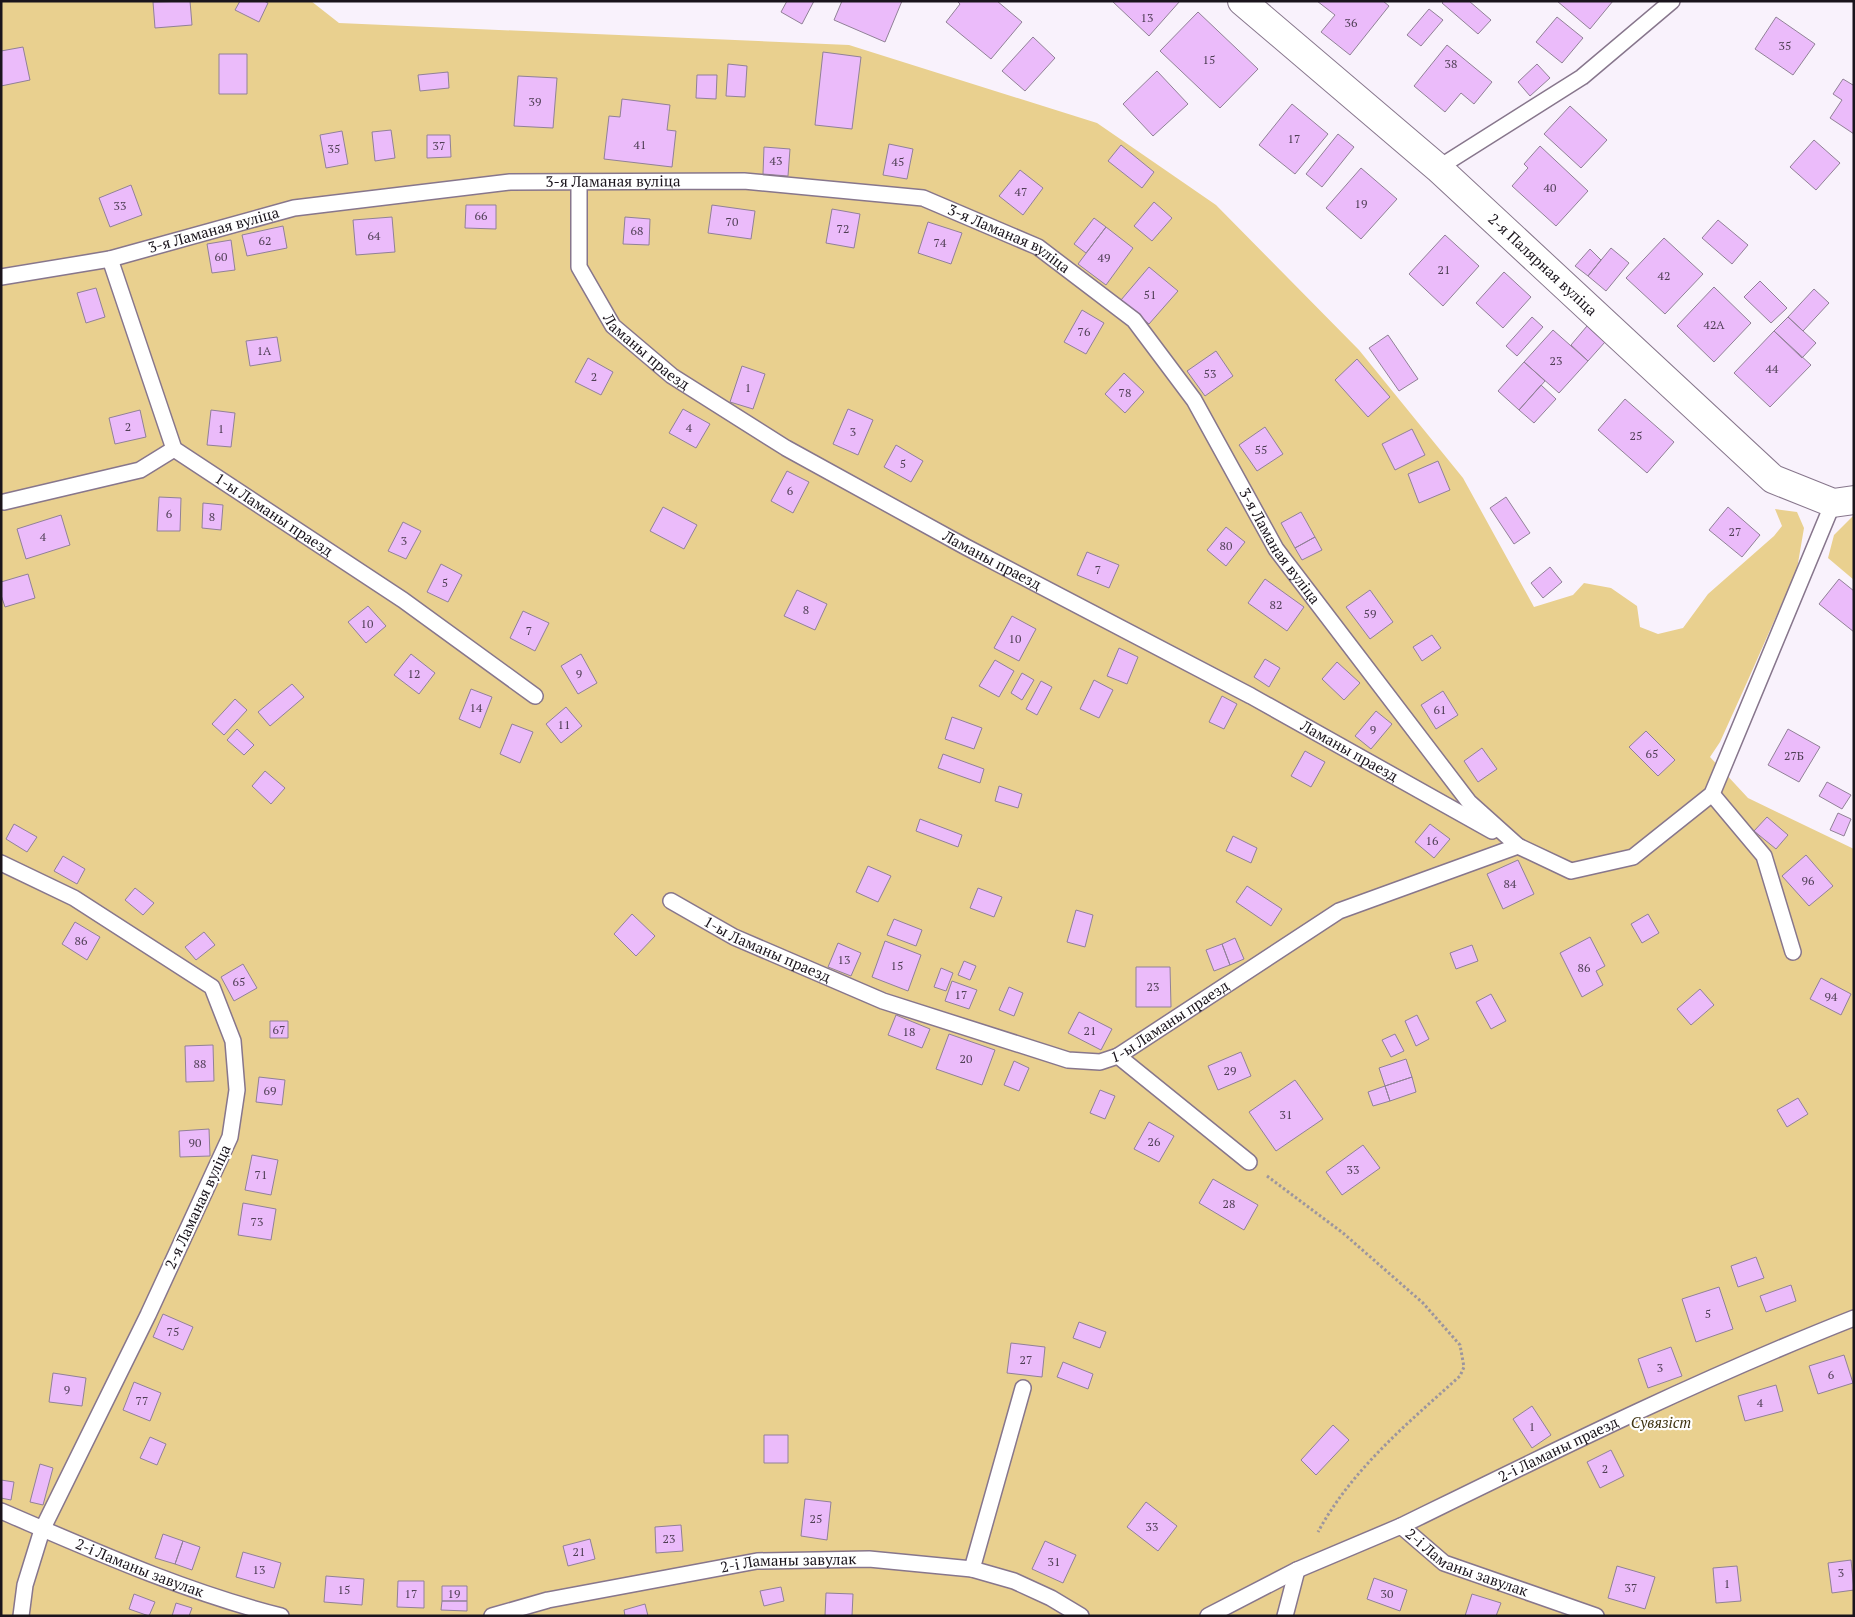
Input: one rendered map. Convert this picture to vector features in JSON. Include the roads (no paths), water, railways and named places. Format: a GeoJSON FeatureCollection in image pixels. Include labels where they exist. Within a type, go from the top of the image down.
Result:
{"type":"FeatureCollection","features":[{"type":"Feature","properties":{"kind":"street","name":"2-я Палярная вуліца"},"geometry":{"type":"LineString","coordinates":[[1242,1],[1438,168],[1773,479],[1843,502]]}},
{"type":"Feature","properties":{"kind":"lane"},"geometry":{"type":"LineString","coordinates":[[1438,168],[1582,77],[1672,1]]}},
{"type":"Feature","properties":{"kind":"lane","name":"3-я Ламаная вуліца"},"geometry":{"type":"LineString","coordinates":[[1,277],[110,259],[294,208],[510,182],[744,181],[923,198],[1038,247],[1134,320],[1194,400],[1276,550],[1469,802],[1518,846],[1571,871],[1633,858],[1712,794]]}},
{"type":"Feature","properties":{"kind":"lane","name":"Ламаны праезд"},"geometry":{"type":"LineString","coordinates":[[579,182],[579,267],[613,326],[672,376],[786,448],[966,547],[1251,696],[1518,846]]}},
{"type":"Feature","properties":{"kind":"lane"},"geometry":{"type":"LineString","coordinates":[[4,502],[140,470],[174,449],[110,259]]}},
{"type":"Feature","properties":{"kind":"lane","name":"1-ы Ламаны праезд"},"geometry":{"type":"LineString","coordinates":[[174,449],[403,600],[535,696]]}},
{"type":"Feature","properties":{"kind":"lane"},"geometry":{"type":"LineString","coordinates":[[1793,952],[1764,856],[1712,794],[1843,502]]}},
{"type":"Feature","properties":{"kind":"lane","name":"1-ы Ламаны праезд"},"geometry":{"type":"LineString","coordinates":[[671,901],[734,937],[884,1001],[1068,1060],[1100,1062],[1118,1056],[1339,911],[1518,846]]}},
{"type":"Feature","properties":{"kind":"lane","name":"2-я Ламаная вуліца"},"geometry":{"type":"LineString","coordinates":[[1,863],[74,898],[212,987],[233,1041],[237,1090],[230,1137],[148,1315],[42,1530],[25,1585],[21,1616]]}},
{"type":"Feature","properties":{"kind":"lane"},"geometry":{"type":"LineString","coordinates":[[1118,1056],[1249,1162]]}},
{"type":"Feature","properties":{"kind":"lane","name":"2-і Ламаны праезд"},"geometry":{"type":"LineString","coordinates":[[1401,1526],[1589,1434],[1781,1347],[1854,1318]]}},
{"type":"Feature","properties":{"kind":"lane"},"geometry":{"type":"LineString","coordinates":[[972,1569],[1023,1388]]}},
{"type":"Feature","properties":{"kind":"lane","name":"2-і Ламаны завулак"},"geometry":{"type":"LineString","coordinates":[[1,1511],[42,1530],[237,1605],[281,1616]]}},
{"type":"Feature","properties":{"kind":"lane","name":"2-і Ламаны завулак"},"geometry":{"type":"LineString","coordinates":[[1208,1616],[1297,1570],[1401,1526],[1444,1563],[1596,1616]]}},
{"type":"Feature","properties":{"kind":"lane","name":"2-і Ламаны завулак"},"geometry":{"type":"LineString","coordinates":[[492,1616],[548,1600],[757,1562],[869,1559],[972,1569],[1014,1581],[1052,1598],[1081,1616]]}},
{"type":"Feature","properties":{"kind":"lane"},"geometry":{"type":"LineString","coordinates":[[1285,1616],[1297,1570]]}},
{"type":"Feature","properties":{"kind":"park label","name":"Сувязіст"},"geometry":{"type":"Point","coordinates":[1661,1423]}}]}
